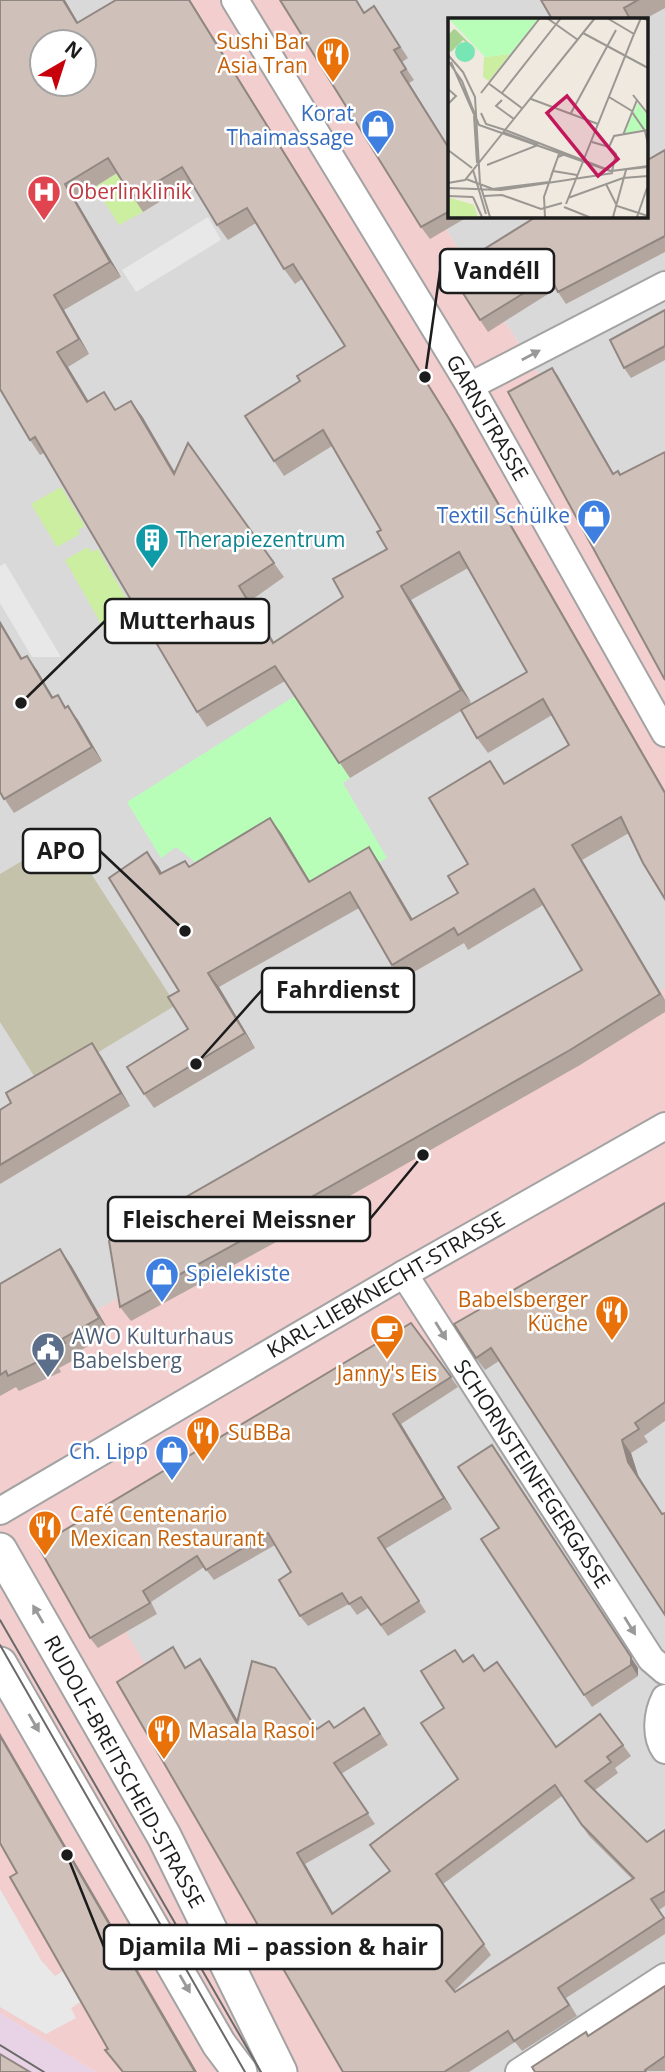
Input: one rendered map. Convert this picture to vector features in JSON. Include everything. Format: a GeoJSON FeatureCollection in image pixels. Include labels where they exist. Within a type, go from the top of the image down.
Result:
{"type":"FeatureCollection","features":[{"type":"Feature","properties":{"kind":"street","name":"GARNSTRASSE"},"geometry":{"type":"LineString","coordinates":[[235,0],[470,386],[665,733]]}},
{"type":"Feature","properties":{"kind":"street"},"geometry":{"type":"LineString","coordinates":[[470,386],[665,285]]}},
{"type":"Feature","properties":{"kind":"street","name":"KARL-LIEBKNECHT-STRASSE"},"geometry":{"type":"LineString","coordinates":[[0,1511],[404,1274],[665,1126]]}},
{"type":"Feature","properties":{"kind":"street","name":"SCHORNSTEINFEGERGASSE"},"geometry":{"type":"LineString","coordinates":[[404,1274],[651,1659],[665,1671]]}},
{"type":"Feature","properties":{"kind":"street","name":"RUDOLF-BREITSCHEID-STRASSE"},"geometry":{"type":"LineString","coordinates":[[0,1550],[164,1836],[280,2072]]}},
{"type":"Feature","properties":{"kind":"street"},"geometry":{"type":"LineString","coordinates":[[0,1664],[219,2044],[240,2072]]}},
{"type":"Feature","properties":{"kind":"street"},"geometry":{"type":"LineString","coordinates":[[665,1698],[658,1719],[660,1742],[665,1750]]}},
{"type":"Feature","properties":{"kind":"street"},"geometry":{"type":"LineString","coordinates":[[519,2072],[665,1977]]}},
{"type":"Feature","properties":{"kind":"shaded area"},"geometry":{"type":"Polygon","coordinates":[[[0,0],[151,0],[665,845],[665,988],[0,1365],[0,0]]]}},
{"type":"Feature","properties":{"kind":"shaded area"},"geometry":{"type":"Polygon","coordinates":[[[151,0],[300,0],[537,372],[665,614],[665,845],[151,0]]]}},
{"type":"Feature","properties":{"kind":"shaded area"},"geometry":{"type":"Polygon","coordinates":[[[300,0],[665,0],[665,614],[537,372],[300,0]]]}},
{"type":"Feature","properties":{"kind":"shaded area"},"geometry":{"type":"Polygon","coordinates":[[[208,217],[221,240],[136,292],[122,270],[208,217]]]}},
{"type":"Feature","properties":{"kind":"shaded area"},"geometry":{"type":"Polygon","coordinates":[[[5,563],[61,657],[32,657],[0,603],[0,566],[5,563]]]}},
{"type":"Feature","properties":{"kind":"shaded area"},"geometry":{"type":"Polygon","coordinates":[[[66,835],[176,1005],[41,1087],[0,1022],[0,874],[66,835]]]}},
{"type":"Feature","properties":{"kind":"shaded area"},"geometry":{"type":"Polygon","coordinates":[[[665,988],[665,1235],[85,1563],[387,2072],[96,2072],[0,2013],[0,1365],[665,988]]]}},
{"type":"Feature","properties":{"kind":"shaded area"},"geometry":{"type":"Polygon","coordinates":[[[665,1235],[665,2072],[387,2072],[84,1563],[665,1235]]]}},
{"type":"Feature","properties":{"kind":"shaded area"},"geometry":{"type":"Polygon","coordinates":[[[0,1889],[41,1960],[55,1976],[65,1970],[82,2001],[71,2008],[76,2018],[46,2034],[0,2007],[0,1889]]]}},
{"type":"Feature","properties":{"kind":"shaded area"},"geometry":{"type":"Polygon","coordinates":[[[0,2013],[96,2072],[0,2072],[0,2013]]]}},
{"type":"Feature","properties":{"kind":"green space"},"geometry":{"type":"Polygon","coordinates":[[[130,165],[130,191],[143,212],[119,225],[95,187],[130,165]]]}},
{"type":"Feature","properties":{"kind":"green space"},"geometry":{"type":"Polygon","coordinates":[[[61,487],[85,526],[78,530],[80,534],[57,547],[31,504],[61,487]]]}},
{"type":"Feature","properties":{"kind":"green space"},"geometry":{"type":"Polygon","coordinates":[[[88,547],[91,552],[98,549],[134,612],[127,617],[130,623],[108,636],[65,560],[88,547]]]}},
{"type":"Feature","properties":{"kind":"green space"},"geometry":{"type":"Polygon","coordinates":[[[295,696],[350,778],[343,783],[387,858],[319,897],[212,875],[176,847],[161,858],[127,802],[295,696]]]}},
{"type":"Feature","properties":{"kind":"building"},"geometry":{"type":"Polygon","coordinates":[[[0,0],[63,0],[77,23],[116,0],[189,0],[448,417],[665,793],[665,899],[643,863],[621,817],[572,845],[660,994],[570,1050],[287,1211],[288,1214],[268,1226],[120,1307],[109,1241],[582,970],[534,889],[458,935],[454,928],[392,965],[350,892],[208,973],[245,1033],[144,1094],[127,1067],[188,1029],[168,997],[179,991],[109,878],[147,852],[160,874],[185,861],[189,867],[270,818],[309,882],[369,847],[411,920],[458,893],[448,876],[468,864],[429,798],[490,761],[504,784],[569,745],[543,699],[477,738],[461,710],[527,672],[459,552],[401,586],[461,690],[339,763],[275,666],[197,712],[35,437],[30,440],[0,389],[0,0]],[[108,158],[65,184],[110,262],[54,295],[79,339],[57,352],[87,402],[104,392],[115,410],[131,401],[174,474],[188,443],[274,563],[239,586],[273,643],[343,597],[333,579],[387,549],[377,532],[381,530],[323,430],[274,461],[245,416],[300,381],[297,376],[345,346],[293,264],[284,269],[247,208],[217,225],[182,167],[132,197],[108,158]]]}},
{"type":"Feature","properties":{"kind":"building"},"geometry":{"type":"Polygon","coordinates":[[[280,0],[356,0],[364,13],[374,6],[400,47],[394,50],[406,69],[401,72],[448,147],[448,212],[421,227],[280,0]]]}},
{"type":"Feature","properties":{"kind":"building"},"geometry":{"type":"Polygon","coordinates":[[[541,0],[638,0],[624,8],[629,18],[551,18],[541,0]]]}},
{"type":"Feature","properties":{"kind":"building"},"geometry":{"type":"Polygon","coordinates":[[[665,150],[665,236],[558,292],[550,277],[480,320],[449,271],[536,217],[648,217],[648,160],[665,150]]]}},
{"type":"Feature","properties":{"kind":"building"},"geometry":{"type":"Polygon","coordinates":[[[665,310],[665,346],[624,368],[610,340],[665,310]]]}},
{"type":"Feature","properties":{"kind":"building"},"geometry":{"type":"Polygon","coordinates":[[[552,368],[613,474],[618,471],[620,475],[665,452],[665,680],[508,392],[552,368]]]}},
{"type":"Feature","properties":{"kind":"building"},"geometry":{"type":"Polygon","coordinates":[[[0,623],[21,659],[27,656],[52,698],[58,695],[65,708],[68,706],[92,747],[4,799],[0,792],[0,623]]]}},
{"type":"Feature","properties":{"kind":"building"},"geometry":{"type":"Polygon","coordinates":[[[92,1043],[121,1093],[0,1165],[0,1110],[11,1103],[6,1093],[92,1043]]]}},
{"type":"Feature","properties":{"kind":"building"},"geometry":{"type":"Polygon","coordinates":[[[665,1203],[665,1402],[635,1423],[639,1429],[622,1440],[628,1462],[662,1514],[665,1513],[665,1615],[491,1348],[476,1358],[454,1324],[665,1203]]]}},
{"type":"Feature","properties":{"kind":"building"},"geometry":{"type":"Polygon","coordinates":[[[60,1249],[99,1318],[62,1339],[65,1343],[48,1353],[50,1356],[8,1376],[6,1371],[0,1375],[0,1284],[60,1249]]]}},
{"type":"Feature","properties":{"kind":"building"},"geometry":{"type":"Polygon","coordinates":[[[411,1323],[451,1377],[393,1414],[444,1498],[378,1538],[419,1601],[381,1625],[361,1597],[349,1604],[342,1593],[300,1616],[279,1580],[291,1572],[268,1533],[206,1570],[197,1556],[143,1591],[150,1603],[90,1638],[38,1546],[411,1323]]]}},
{"type":"Feature","properties":{"kind":"building"},"geometry":{"type":"Polygon","coordinates":[[[492,1445],[631,1657],[631,1665],[584,1695],[481,1539],[499,1528],[458,1467],[492,1445]]]}},
{"type":"Feature","properties":{"kind":"building"},"geometry":{"type":"Polygon","coordinates":[[[173,1647],[185,1668],[200,1659],[237,1723],[252,1661],[275,1668],[317,1729],[329,1721],[334,1728],[364,1708],[380,1734],[334,1763],[368,1813],[297,1853],[332,1914],[390,1871],[370,1845],[458,1779],[421,1723],[444,1708],[421,1671],[455,1650],[463,1662],[473,1655],[484,1671],[497,1662],[556,1747],[600,1714],[623,1745],[607,1757],[611,1762],[585,1781],[647,1842],[665,1830],[665,1891],[651,1899],[664,1918],[558,1988],[569,2005],[514,2041],[508,2031],[444,2072],[343,2072],[117,1682],[173,1647]],[[555,1785],[436,1874],[484,1944],[446,1981],[455,1992],[634,1878],[582,1825],[555,1785]]]}},
{"type":"Feature","properties":{"kind":"building"},"geometry":{"type":"Polygon","coordinates":[[[0,1736],[195,2072],[123,2072],[105,2050],[108,2049],[10,1877],[17,1873],[0,1843],[0,1736]]]}},
{"type":"Feature","properties":{"kind":"building"},"geometry":{"type":"Polygon","coordinates":[[[665,1986],[665,2056],[645,2070],[646,2072],[535,2072],[532,2067],[586,2032],[588,2036],[665,1986]]]}},
{"type":"Feature","properties":{"kind":"building"},"geometry":{"type":"Polygon","coordinates":[[[0,2054],[30,2072],[0,2072],[0,2054]]]}},
{"type":"Feature","properties":{"kind":"tram line"},"geometry":{"type":"LineString","coordinates":[[0,1620],[261,2072]]}},
{"type":"Feature","properties":{"kind":"tram line"},"geometry":{"type":"LineString","coordinates":[[0,1645],[245,2072]]}},
{"type":"Feature","properties":{"kind":"tram line"},"geometry":{"type":"LineString","coordinates":[[0,2045],[44,2072]]}},
{"type":"Feature","properties":{"kind":"place","name":"Sushi Bar Asia Tran"},"geometry":{"type":"Point","coordinates":[333,84]}},
{"type":"Feature","properties":{"kind":"place","name":"Korat Thaimassage"},"geometry":{"type":"Point","coordinates":[378,156]}},
{"type":"Feature","properties":{"kind":"place","name":"Oberlinklinik"},"geometry":{"type":"Point","coordinates":[44,222]}},
{"type":"Feature","properties":{"kind":"place","name":"Vandéll"},"geometry":{"type":"Point","coordinates":[425,377]}},
{"type":"Feature","properties":{"kind":"place","name":"Textil Schülke"},"geometry":{"type":"Point","coordinates":[594,546]}},
{"type":"Feature","properties":{"kind":"place","name":"Therapiezentrum"},"geometry":{"type":"Point","coordinates":[152,570]}},
{"type":"Feature","properties":{"kind":"place","name":"Mutterhaus"},"geometry":{"type":"Point","coordinates":[21,703]}},
{"type":"Feature","properties":{"kind":"place","name":"APO"},"geometry":{"type":"Point","coordinates":[185,931]}},
{"type":"Feature","properties":{"kind":"place","name":"Fahrdienst"},"geometry":{"type":"Point","coordinates":[196,1064]}},
{"type":"Feature","properties":{"kind":"place","name":"Fleischerei Meissner"},"geometry":{"type":"Point","coordinates":[423,1155]}},
{"type":"Feature","properties":{"kind":"place","name":"Spielekiste"},"geometry":{"type":"Point","coordinates":[162,1304]}},
{"type":"Feature","properties":{"kind":"place","name":"Babelsberger Küche"},"geometry":{"type":"Point","coordinates":[612,1342]}},
{"type":"Feature","properties":{"kind":"place","name":"Janny's Eis"},"geometry":{"type":"Point","coordinates":[387,1361]}},
{"type":"Feature","properties":{"kind":"place","name":"AWO Kulturhaus Babelsberg"},"geometry":{"type":"Point","coordinates":[48,1379]}},
{"type":"Feature","properties":{"kind":"place","name":"SuBBa"},"geometry":{"type":"Point","coordinates":[203,1463]}},
{"type":"Feature","properties":{"kind":"place","name":"Ch. Lipp"},"geometry":{"type":"Point","coordinates":[172,1482]}},
{"type":"Feature","properties":{"kind":"place","name":"Café Centenario Mexican Restaurant"},"geometry":{"type":"Point","coordinates":[45,1557]}},
{"type":"Feature","properties":{"kind":"place","name":"Masala Rasoi"},"geometry":{"type":"Point","coordinates":[164,1761]}},
{"type":"Feature","properties":{"kind":"place","name":"Djamila Mi – passion & hair"},"geometry":{"type":"Point","coordinates":[67,1855]}}]}
